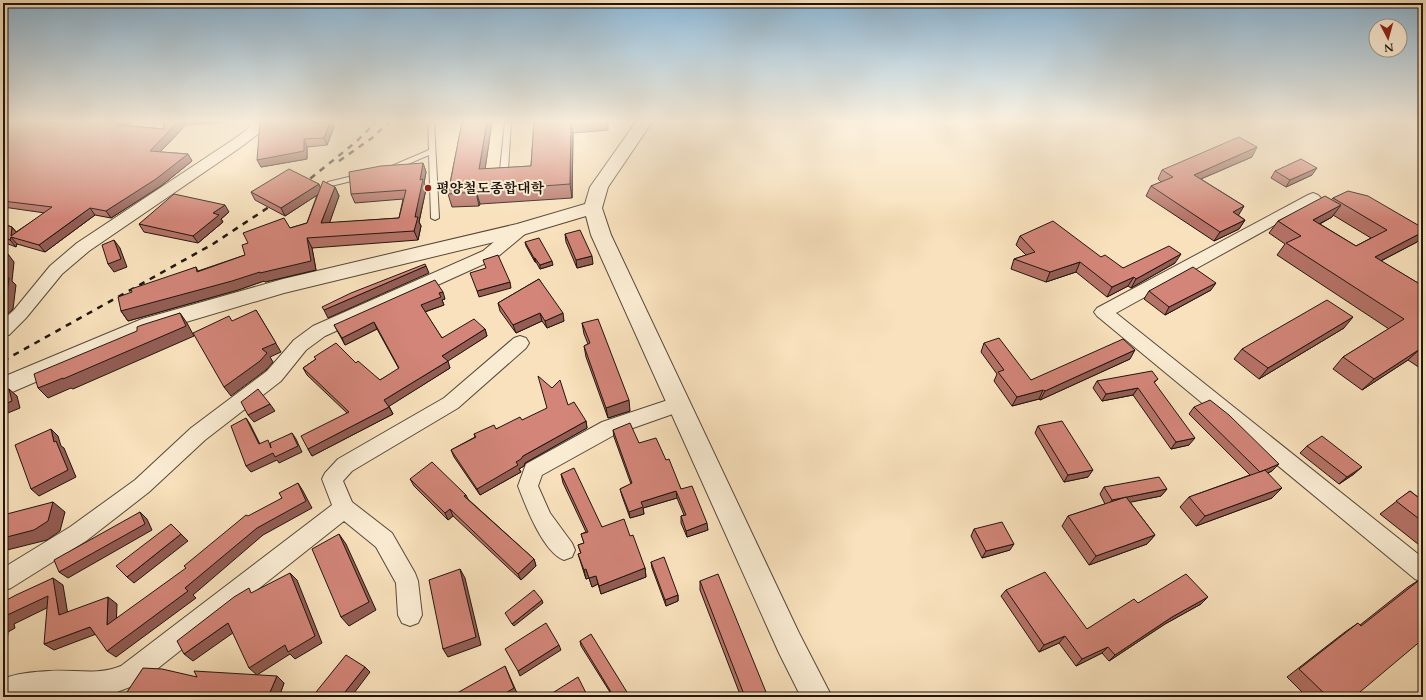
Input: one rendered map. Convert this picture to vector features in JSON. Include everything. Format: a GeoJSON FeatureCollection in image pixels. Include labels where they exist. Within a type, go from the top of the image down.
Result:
{"type":"FeatureCollection","features":[{"type":"Feature","properties":{"kind":"street"},"geometry":{"type":"LineString","coordinates":[[3,330],[20,314],[56,270],[83,247],[220,155]]}},
{"type":"Feature","properties":{"kind":"street"},"geometry":{"type":"LineString","coordinates":[[621,155],[598,187],[593,208],[601,235],[789,643],[817,697]]}},
{"type":"Feature","properties":{"kind":"street"},"geometry":{"type":"LineString","coordinates":[[1313,198],[1102,312],[1423,572]]}},
{"type":"Feature","properties":{"kind":"street"},"geometry":{"type":"LineString","coordinates":[[3,387],[142,327],[283,286],[519,230],[593,208]]}},
{"type":"Feature","properties":{"kind":"street"},"geometry":{"type":"LineString","coordinates":[[3,580],[78,534],[142,486],[198,434],[274,376],[300,345],[319,331],[488,255],[519,230]]}},
{"type":"Feature","properties":{"kind":"street"},"geometry":{"type":"LineString","coordinates":[[410,615],[407,581],[384,540],[344,508],[332,479],[345,465],[450,403],[520,343]]}},
{"type":"Feature","properties":{"kind":"street"},"geometry":{"type":"LineString","coordinates":[[564,550],[542,518],[528,486],[533,470],[609,428],[680,404]]}},
{"type":"Feature","properties":{"kind":"street"},"geometry":{"type":"LineString","coordinates":[[3,691],[11,688],[50,683],[109,683],[129,675],[344,508]]}},
{"type":"Feature","properties":{"kind":"lane"},"geometry":{"type":"LineString","coordinates":[[385,170],[423,155]]}},
{"type":"Feature","properties":{"kind":"lane"},"geometry":{"type":"LineString","coordinates":[[432,155],[435,218]]}},
{"type":"Feature","properties":{"kind":"lane"},"geometry":{"type":"LineString","coordinates":[[504,170],[505,155]]}},
{"type":"Feature","properties":{"kind":"lane"},"geometry":{"type":"LineString","coordinates":[[331,184],[370,174]]}},
{"type":"Feature","properties":{"kind":"building"},"geometry":{"type":"Polygon","coordinates":[[[3,155],[187,155],[156,179],[106,211],[90,208],[39,245],[11,237],[10,240],[3,237],[3,224],[12,227],[11,236],[52,207],[3,201],[3,155]]]}},
{"type":"Feature","properties":{"kind":"building"},"geometry":{"type":"Polygon","coordinates":[[[257,155],[285,155],[257,160],[257,155]]]}},
{"type":"Feature","properties":{"kind":"building"},"geometry":{"type":"Polygon","coordinates":[[[456,155],[481,155],[479,169],[531,166],[532,155],[570,155],[570,184],[448,194],[456,155]]]}},
{"type":"Feature","properties":{"kind":"building"},"geometry":{"type":"Polygon","coordinates":[[[1198,155],[1240,155],[1194,175],[1244,206],[1233,212],[1245,220],[1220,232],[1151,186],[1173,177],[1162,170],[1198,155]]]}},
{"type":"Feature","properties":{"kind":"building"},"geometry":{"type":"Polygon","coordinates":[[[1301,159],[1317,168],[1290,180],[1275,171],[1301,159]]]}},
{"type":"Feature","properties":{"kind":"building"},"geometry":{"type":"Polygon","coordinates":[[[423,163],[420,180],[423,179],[415,217],[418,217],[414,231],[307,238],[311,261],[260,272],[121,311],[118,297],[132,292],[131,289],[196,267],[197,272],[245,255],[242,245],[248,243],[243,233],[284,218],[290,228],[307,223],[323,181],[335,187],[321,223],[399,218],[406,190],[351,194],[349,172],[381,166],[423,163]]]}},
{"type":"Feature","properties":{"kind":"building"},"geometry":{"type":"Polygon","coordinates":[[[289,169],[319,184],[281,208],[251,192],[289,169]]]}},
{"type":"Feature","properties":{"kind":"building"},"geometry":{"type":"Polygon","coordinates":[[[1348,191],[1368,196],[1423,228],[1423,232],[1375,257],[1423,286],[1423,351],[1420,349],[1374,379],[1343,357],[1404,319],[1286,243],[1301,236],[1278,221],[1325,196],[1341,205],[1313,220],[1356,246],[1387,230],[1333,198],[1348,191]]]}},
{"type":"Feature","properties":{"kind":"building"},"geometry":{"type":"Polygon","coordinates":[[[174,194],[225,205],[213,213],[219,215],[193,236],[139,224],[174,194]]]}},
{"type":"Feature","properties":{"kind":"building"},"geometry":{"type":"Polygon","coordinates":[[[1053,221],[1101,257],[1105,255],[1123,268],[1169,246],[1181,254],[1136,279],[1134,277],[1112,287],[1080,262],[1050,272],[1014,259],[1035,252],[1020,236],[1053,221]]]}},
{"type":"Feature","properties":{"kind":"building"},"geometry":{"type":"Polygon","coordinates":[[[580,230],[592,256],[576,260],[565,234],[580,230]]]}},
{"type":"Feature","properties":{"kind":"building"},"geometry":{"type":"Polygon","coordinates":[[[539,238],[552,261],[540,265],[534,258],[525,242],[539,238]]]}},
{"type":"Feature","properties":{"kind":"building"},"geometry":{"type":"Polygon","coordinates":[[[114,240],[121,259],[108,264],[102,245],[114,240]]]}},
{"type":"Feature","properties":{"kind":"building"},"geometry":{"type":"Polygon","coordinates":[[[3,254],[8,254],[4,279],[9,278],[6,302],[3,304],[3,254]]]}},
{"type":"Feature","properties":{"kind":"building"},"geometry":{"type":"Polygon","coordinates":[[[498,255],[510,282],[477,291],[470,273],[486,268],[483,260],[498,255]]]}},
{"type":"Feature","properties":{"kind":"building"},"geometry":{"type":"Polygon","coordinates":[[[425,264],[426,266],[324,310],[322,307],[351,293],[425,264]]]}},
{"type":"Feature","properties":{"kind":"building"},"geometry":{"type":"Polygon","coordinates":[[[1193,267],[1216,283],[1169,307],[1149,291],[1193,267]]]}},
{"type":"Feature","properties":{"kind":"building"},"geometry":{"type":"Polygon","coordinates":[[[539,279],[563,313],[545,321],[540,313],[513,325],[498,303],[539,279]]]}},
{"type":"Feature","properties":{"kind":"building"},"geometry":{"type":"Polygon","coordinates":[[[435,280],[443,292],[439,293],[441,297],[421,305],[442,338],[474,319],[485,329],[442,356],[448,361],[384,400],[389,407],[308,449],[301,436],[349,412],[303,368],[316,359],[314,357],[336,343],[356,363],[358,361],[380,380],[399,368],[374,322],[342,338],[334,325],[435,280]]]}},
{"type":"Feature","properties":{"kind":"building"},"geometry":{"type":"Polygon","coordinates":[[[1327,300],[1353,317],[1268,368],[1242,349],[1327,300]]]}},
{"type":"Feature","properties":{"kind":"building"},"geometry":{"type":"Polygon","coordinates":[[[256,310],[276,343],[262,349],[267,353],[260,361],[224,387],[193,333],[229,316],[232,321],[256,310]]]}},
{"type":"Feature","properties":{"kind":"building"},"geometry":{"type":"Polygon","coordinates":[[[180,313],[186,326],[63,379],[38,388],[34,374],[137,331],[137,327],[180,313]]]}},
{"type":"Feature","properties":{"kind":"building"},"geometry":{"type":"Polygon","coordinates":[[[598,319],[629,400],[606,408],[584,346],[590,343],[582,323],[598,319]]]}},
{"type":"Feature","properties":{"kind":"building"},"geometry":{"type":"Polygon","coordinates":[[[999,338],[1031,380],[1123,339],[1135,350],[1045,391],[1043,390],[1017,397],[998,372],[1004,370],[984,343],[999,338]]]}},
{"type":"Feature","properties":{"kind":"building"},"geometry":{"type":"Polygon","coordinates":[[[1152,371],[1158,379],[1154,382],[1195,438],[1176,442],[1138,388],[1106,394],[1097,381],[1152,371]]]}},
{"type":"Feature","properties":{"kind":"building"},"geometry":{"type":"Polygon","coordinates":[[[538,376],[552,388],[560,380],[568,405],[574,402],[586,421],[523,456],[516,462],[518,465],[477,489],[451,450],[476,437],[474,434],[494,425],[496,429],[520,417],[522,420],[547,408],[538,376]]]}},
{"type":"Feature","properties":{"kind":"building"},"geometry":{"type":"Polygon","coordinates":[[[9,389],[12,401],[3,405],[3,391],[9,389]]]}},
{"type":"Feature","properties":{"kind":"building"},"geometry":{"type":"Polygon","coordinates":[[[258,389],[270,404],[248,415],[241,402],[258,389]]]}},
{"type":"Feature","properties":{"kind":"building"},"geometry":{"type":"Polygon","coordinates":[[[1210,400],[1229,415],[1279,464],[1260,472],[1194,407],[1210,400]]]}},
{"type":"Feature","properties":{"kind":"building"},"geometry":{"type":"Polygon","coordinates":[[[246,418],[259,444],[268,440],[271,448],[270,443],[292,433],[298,446],[275,457],[273,453],[246,466],[231,426],[246,418]]]}},
{"type":"Feature","properties":{"kind":"building"},"geometry":{"type":"Polygon","coordinates":[[[1062,421],[1093,470],[1068,475],[1038,426],[1062,421]]]}},
{"type":"Feature","properties":{"kind":"building"},"geometry":{"type":"Polygon","coordinates":[[[630,423],[639,443],[656,438],[666,460],[669,459],[681,489],[692,486],[707,523],[686,531],[681,516],[686,515],[676,491],[641,502],[643,507],[629,512],[620,489],[632,483],[613,430],[630,423]]]}},
{"type":"Feature","properties":{"kind":"building"},"geometry":{"type":"Polygon","coordinates":[[[51,429],[54,442],[56,441],[68,470],[31,489],[15,445],[51,429]]]}},
{"type":"Feature","properties":{"kind":"building"},"geometry":{"type":"Polygon","coordinates":[[[1322,436],[1362,467],[1347,477],[1307,446],[1322,436]]]}},
{"type":"Feature","properties":{"kind":"building"},"geometry":{"type":"Polygon","coordinates":[[[432,462],[466,495],[464,496],[534,559],[518,574],[450,509],[445,513],[410,479],[432,462]]]}},
{"type":"Feature","properties":{"kind":"building"},"geometry":{"type":"Polygon","coordinates":[[[574,468],[602,527],[624,519],[630,536],[633,535],[645,568],[599,586],[596,576],[589,578],[586,569],[584,570],[578,554],[581,553],[578,545],[584,543],[581,534],[588,532],[561,474],[574,468]]]}},
{"type":"Feature","properties":{"kind":"building"},"geometry":{"type":"Polygon","coordinates":[[[1265,470],[1282,488],[1205,516],[1189,497],[1265,470]]]}},
{"type":"Feature","properties":{"kind":"building"},"geometry":{"type":"Polygon","coordinates":[[[1159,477],[1167,489],[1112,500],[1104,487],[1159,477]]]}},
{"type":"Feature","properties":{"kind":"building"},"geometry":{"type":"Polygon","coordinates":[[[298,483],[306,501],[257,528],[185,588],[188,591],[107,651],[90,627],[44,644],[48,596],[3,617],[3,602],[53,578],[59,615],[108,597],[107,625],[186,568],[184,566],[246,515],[248,516],[282,498],[279,493],[298,483]]]}},
{"type":"Feature","properties":{"kind":"building"},"geometry":{"type":"Polygon","coordinates":[[[1410,491],[1423,501],[1423,522],[1396,501],[1410,491]]]}},
{"type":"Feature","properties":{"kind":"building"},"geometry":{"type":"Polygon","coordinates":[[[1126,497],[1155,535],[1096,556],[1068,516],[1126,497]]]}},
{"type":"Feature","properties":{"kind":"building"},"geometry":{"type":"Polygon","coordinates":[[[53,502],[48,521],[34,530],[3,538],[3,515],[53,502]]]}},
{"type":"Feature","properties":{"kind":"building"},"geometry":{"type":"Polygon","coordinates":[[[140,512],[145,524],[59,572],[54,560],[140,512]]]}},
{"type":"Feature","properties":{"kind":"building"},"geometry":{"type":"Polygon","coordinates":[[[1002,522],[1014,544],[986,551],[974,529],[1002,522]]]}},
{"type":"Feature","properties":{"kind":"building"},"geometry":{"type":"Polygon","coordinates":[[[171,524],[181,534],[127,577],[116,566],[171,524]]]}},
{"type":"Feature","properties":{"kind":"building"},"geometry":{"type":"Polygon","coordinates":[[[339,534],[369,602],[341,617],[312,549],[339,534]]]}},
{"type":"Feature","properties":{"kind":"building"},"geometry":{"type":"Polygon","coordinates":[[[664,557],[678,595],[665,600],[651,562],[664,557]]]}},
{"type":"Feature","properties":{"kind":"building"},"geometry":{"type":"Polygon","coordinates":[[[460,569],[476,637],[443,649],[429,580],[460,569]]]}},
{"type":"Feature","properties":{"kind":"building"},"geometry":{"type":"Polygon","coordinates":[[[1045,572],[1087,629],[1134,599],[1138,603],[1186,574],[1208,597],[1172,617],[1115,655],[1108,647],[1082,659],[1065,636],[1044,645],[1006,590],[1045,572]]]}},
{"type":"Feature","properties":{"kind":"building"},"geometry":{"type":"Polygon","coordinates":[[[290,573],[315,636],[288,652],[285,645],[249,668],[228,623],[184,654],[177,641],[234,597],[249,588],[251,593],[290,573]]]}},
{"type":"Feature","properties":{"kind":"building"},"geometry":{"type":"Polygon","coordinates":[[[718,574],[768,697],[745,697],[700,581],[718,574]]]}},
{"type":"Feature","properties":{"kind":"building"},"geometry":{"type":"Polygon","coordinates":[[[1422,578],[1423,639],[1354,697],[1328,697],[1299,669],[1358,623],[1361,626],[1422,578]]]}},
{"type":"Feature","properties":{"kind":"building"},"geometry":{"type":"Polygon","coordinates":[[[534,590],[542,600],[512,624],[505,613],[534,590]]]}},
{"type":"Feature","properties":{"kind":"building"},"geometry":{"type":"Polygon","coordinates":[[[546,623],[559,645],[518,671],[505,649],[546,623]]]}},
{"type":"Feature","properties":{"kind":"building"},"geometry":{"type":"Polygon","coordinates":[[[591,634],[630,697],[614,697],[580,641],[591,634]]]}},
{"type":"Feature","properties":{"kind":"building"},"geometry":{"type":"Polygon","coordinates":[[[346,655],[365,667],[341,697],[312,697],[346,655]]]}},
{"type":"Feature","properties":{"kind":"building"},"geometry":{"type":"Polygon","coordinates":[[[505,666],[514,688],[499,697],[450,697],[505,666]]]}},
{"type":"Feature","properties":{"kind":"building"},"geometry":{"type":"Polygon","coordinates":[[[143,668],[162,669],[197,677],[194,671],[277,676],[268,697],[148,697],[127,692],[143,668]]]}},
{"type":"Feature","properties":{"kind":"building"},"geometry":{"type":"Polygon","coordinates":[[[578,677],[588,697],[546,697],[578,677]]]}},
{"type":"Feature","properties":{"kind":"building"},"geometry":{"type":"Polygon","coordinates":[[[638,692],[642,697],[631,697],[638,692]]]}},
{"type":"Feature","properties":{"kind":"railway"},"geometry":{"type":"LineString","coordinates":[[301,186],[340,155]]}},
{"type":"Feature","properties":{"kind":"railway"},"geometry":{"type":"LineString","coordinates":[[339,161],[348,155]]}},
{"type":"Feature","properties":{"kind":"railway"},"geometry":{"type":"LineString","coordinates":[[3,361],[213,244],[278,201]]}},
{"type":"Feature","properties":{"kind":"place","name":"평양철도종합대학"},"geometry":{"type":"Point","coordinates":[428,188]}}]}
